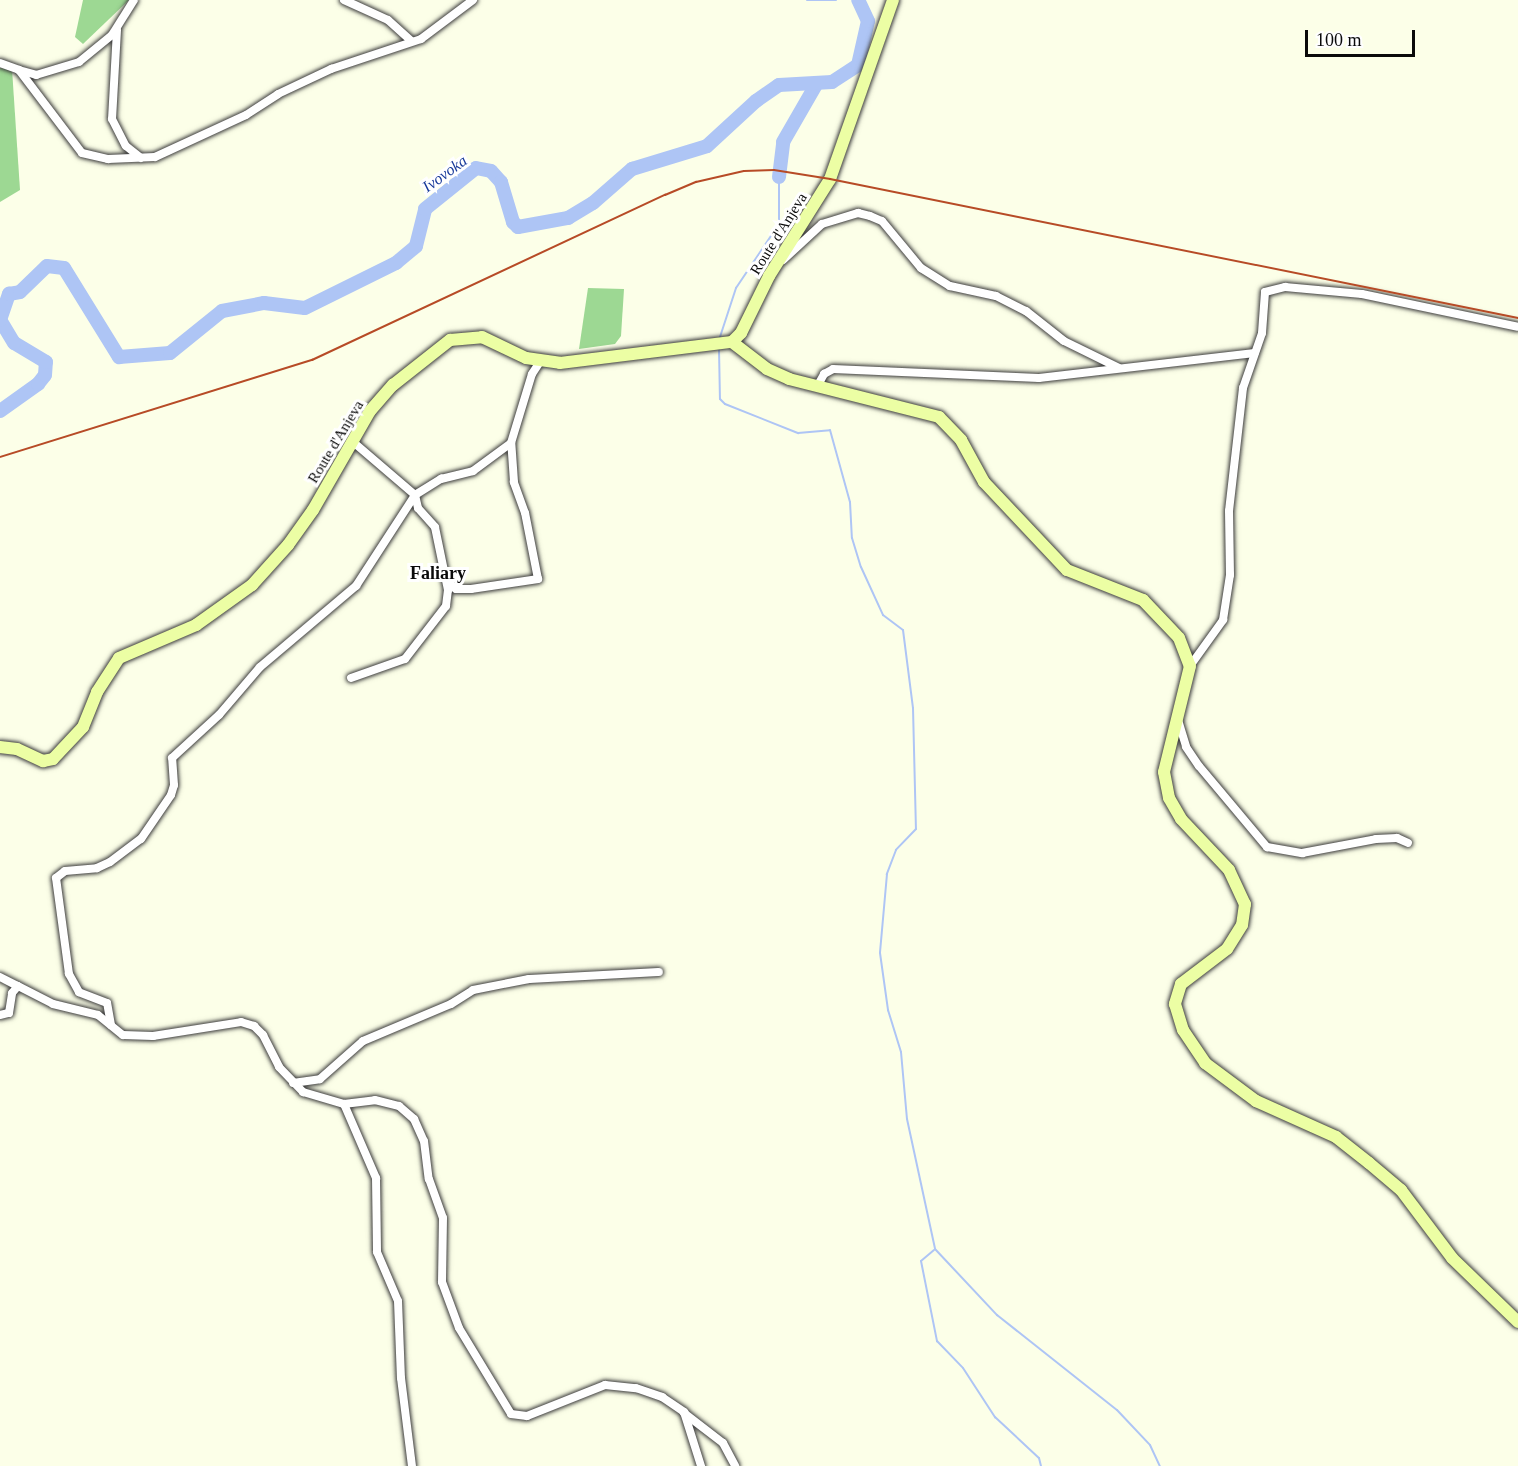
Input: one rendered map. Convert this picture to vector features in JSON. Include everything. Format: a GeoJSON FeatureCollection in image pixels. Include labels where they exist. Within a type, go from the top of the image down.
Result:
{"type":"FeatureCollection","features":[{"type":"Feature","properties":{"kind":"street"},"geometry":{"type":"LineString","coordinates":[[0,63],[36,75],[70,66],[97,50],[117,30],[134,0]]}},
{"type":"Feature","properties":{"kind":"street"},"geometry":{"type":"LineString","coordinates":[[344,0],[388,20],[411,41]]}},
{"type":"Feature","properties":{"kind":"street"},"geometry":{"type":"LineString","coordinates":[[19,70],[82,153],[108,159],[141,158],[170,151],[331,69],[421,39],[473,0]]}},
{"type":"Feature","properties":{"kind":"street","name":"Route d'Anjeva"},"geometry":{"type":"LineString","coordinates":[[0,747],[17,749],[43,761],[57,755],[83,727],[97,692],[119,658],[196,625],[252,585],[288,545],[313,510],[351,441],[393,385],[450,340],[482,337],[526,358],[580,362],[725,342],[747,322],[770,276],[830,179],[894,0]]}},
{"type":"Feature","properties":{"kind":"street"},"geometry":{"type":"LineString","coordinates":[[117,30],[112,119],[126,146],[141,158]]}},
{"type":"Feature","properties":{"kind":"street"},"geometry":{"type":"LineString","coordinates":[[770,276],[822,224],[858,213],[870,216],[882,221],[921,268],[950,286],[996,296],[1026,311],[1064,341],[1119,368]]}},
{"type":"Feature","properties":{"kind":"street"},"geometry":{"type":"LineString","coordinates":[[1518,327],[1362,294],[1286,287],[1265,292],[1262,333],[1243,388],[1229,511],[1230,575],[1223,620],[1191,666],[1176,717],[1164,772],[1169,798],[1181,819],[1229,870],[1245,904],[1242,925],[1227,949],[1181,984],[1176,1004],[1184,1029],[1205,1063],[1231,1086],[1336,1137],[1394,1183],[1452,1258],[1518,1322]]}},
{"type":"Feature","properties":{"kind":"street"},"geometry":{"type":"LineString","coordinates":[[747,322],[750,353]]}},
{"type":"Feature","properties":{"kind":"street"},"geometry":{"type":"LineString","coordinates":[[725,342],[750,353],[767,369],[939,417],[961,440],[984,482],[1067,570],[1143,600],[1179,638],[1191,666]]}},
{"type":"Feature","properties":{"kind":"street"},"geometry":{"type":"LineString","coordinates":[[818,385],[833,369],[1039,378],[1255,353]]}},
{"type":"Feature","properties":{"kind":"street"},"geometry":{"type":"LineString","coordinates":[[445,579],[456,589],[471,589],[538,579],[525,513],[514,482],[511,443],[532,374],[541,360]]}},
{"type":"Feature","properties":{"kind":"street"},"geometry":{"type":"LineString","coordinates":[[351,441],[415,495],[418,508],[435,528],[445,579],[446,606],[405,659],[351,678]]}},
{"type":"Feature","properties":{"kind":"street"},"geometry":{"type":"LineString","coordinates":[[111,1025],[107,1003],[79,992],[69,974],[56,878],[65,871],[97,868],[110,862],[141,839],[171,795],[174,785],[172,758],[219,715],[260,667],[356,586],[415,495],[441,479],[473,471],[511,443]]}},
{"type":"Feature","properties":{"kind":"street"},"geometry":{"type":"LineString","coordinates":[[1176,717],[1186,747],[1198,766],[1268,848],[1302,853],[1376,839],[1397,838],[1408,843]]}},
{"type":"Feature","properties":{"kind":"street"},"geometry":{"type":"LineString","coordinates":[[292,1083],[320,1079],[363,1041],[432,1012],[473,990],[529,979],[659,972]]}},
{"type":"Feature","properties":{"kind":"street"},"geometry":{"type":"LineString","coordinates":[[0,977],[53,1004],[99,1015],[123,1035],[153,1036],[228,1023],[254,1026],[292,1083],[316,1097],[344,1104],[375,1100],[399,1106],[414,1119],[424,1142],[429,1179],[445,1230],[442,1282],[459,1328],[511,1414],[527,1416],[605,1385],[651,1393],[684,1412],[723,1443],[735,1466]]}},
{"type":"Feature","properties":{"kind":"street"},"geometry":{"type":"LineString","coordinates":[[0,1015],[9,1013],[12,993],[18,986]]}},
{"type":"Feature","properties":{"kind":"street"},"geometry":{"type":"LineString","coordinates":[[344,1104],[376,1178],[377,1252],[398,1301],[401,1378],[412,1466]]}},
{"type":"Feature","properties":{"kind":"street"},"geometry":{"type":"LineString","coordinates":[[684,1412],[702,1466]]}},
{"type":"Feature","properties":{"kind":"green space"},"geometry":{"type":"Polygon","coordinates":[[[83,0],[129,0],[83,44],[75,37],[83,0]]]}},
{"type":"Feature","properties":{"kind":"green space"},"geometry":{"type":"Polygon","coordinates":[[[0,68],[12,69],[20,190],[0,202],[0,68]]]}},
{"type":"Feature","properties":{"kind":"green space"},"geometry":{"type":"Polygon","coordinates":[[[588,288],[624,289],[621,336],[615,344],[579,349],[588,288]]]}},
{"type":"Feature","properties":{"kind":"waterway"},"geometry":{"type":"LineString","coordinates":[[807,0],[836,0]]}},
{"type":"Feature","properties":{"kind":"waterway","name":"Ivovoka"},"geometry":{"type":"LineString","coordinates":[[0,411],[38,384],[45,375],[46,362],[14,343],[0,320],[9,294],[20,292],[47,266],[64,268],[119,357],[170,353],[222,311],[264,303],[305,308],[396,263],[416,246],[425,209],[476,168],[491,171],[501,182],[513,222],[518,227],[568,218],[593,203],[632,169],[707,146],[756,101],[779,85],[832,82],[858,65],[868,21],[858,0]]}},
{"type":"Feature","properties":{"kind":"waterway"},"geometry":{"type":"LineString","coordinates":[[779,177],[783,142],[817,83]]}},
{"type":"Feature","properties":{"kind":"waterway"},"geometry":{"type":"LineString","coordinates":[[719,340],[736,288],[779,224],[779,177]]}},
{"type":"Feature","properties":{"kind":"waterway"},"geometry":{"type":"LineString","coordinates":[[719,349],[720,399],[725,404],[798,433],[830,430],[850,502],[852,538],[861,567],[883,615],[903,630],[913,708],[916,829],[896,850],[887,874],[880,953],[888,1010],[901,1052],[907,1119],[935,1249],[997,1315],[1117,1410],[1150,1445],[1160,1466]]}},
{"type":"Feature","properties":{"kind":"waterway"},"geometry":{"type":"LineString","coordinates":[[934,1250],[921,1261],[937,1341],[963,1368],[995,1417],[1039,1458],[1041,1466]]}},
{"type":"Feature","properties":{"kind":"railway"},"geometry":{"type":"LineString","coordinates":[[0,457],[312,360],[665,195],[696,182],[744,171],[774,170],[830,179],[1518,318]]}},
{"type":"Feature","properties":{"kind":"district","name":"Faliary"},"geometry":{"type":"Point","coordinates":[438,573]}}]}
